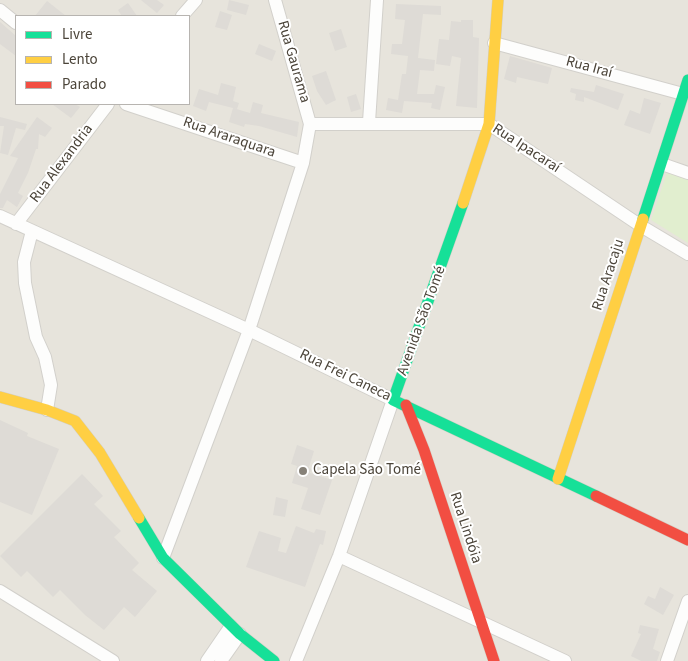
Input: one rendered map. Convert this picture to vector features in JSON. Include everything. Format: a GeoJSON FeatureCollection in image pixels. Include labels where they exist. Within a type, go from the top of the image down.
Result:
{"type":"FeatureCollection","features":[{"type":"Feature","properties":{"kind":"street"},"geometry":{"type":"LineString","coordinates":[[183,15],[196,0]]}},
{"type":"Feature","properties":{"kind":"street","name":"Rua Gaurama"},"geometry":{"type":"LineString","coordinates":[[275,0],[310,124]]}},
{"type":"Feature","properties":{"kind":"street"},"geometry":{"type":"LineString","coordinates":[[369,122],[377,0]]}},
{"type":"Feature","properties":{"kind":"street","name":"Avenida São Tomé"},"geometry":{"type":"LineString","coordinates":[[296,661],[339,556],[446,254],[489,124],[498,0]]}},
{"type":"Feature","properties":{"kind":"street"},"geometry":{"type":"LineString","coordinates":[[0,10],[15,22]]}},
{"type":"Feature","properties":{"kind":"street","name":"Rua Iraí"},"geometry":{"type":"LineString","coordinates":[[494,42],[683,94]]}},
{"type":"Feature","properties":{"kind":"street","name":"Rua Aracaju"},"geometry":{"type":"LineString","coordinates":[[558,479],[688,80]]}},
{"type":"Feature","properties":{"kind":"street","name":"Rua Alexandria"},"geometry":{"type":"LineString","coordinates":[[16,224],[107,105]]}},
{"type":"Feature","properties":{"kind":"street","name":"Rua Araraquara"},"geometry":{"type":"LineString","coordinates":[[129,105],[303,164]]}},
{"type":"Feature","properties":{"kind":"street","name":"Rua Ipacaraí"},"geometry":{"type":"LineString","coordinates":[[310,124],[369,122],[489,124],[642,226],[688,254]]}},
{"type":"Feature","properties":{"kind":"street"},"geometry":{"type":"LineString","coordinates":[[163,558],[249,330],[303,164],[310,124]]}},
{"type":"Feature","properties":{"kind":"street"},"geometry":{"type":"LineString","coordinates":[[662,164],[688,173]]}},
{"type":"Feature","properties":{"kind":"street","name":"Rua Frei Caneca"},"geometry":{"type":"LineString","coordinates":[[0,216],[249,330],[688,540]]}},
{"type":"Feature","properties":{"kind":"street"},"geometry":{"type":"LineString","coordinates":[[32,231],[24,262],[25,283],[36,337],[45,358],[50,385],[47,410]]}},
{"type":"Feature","properties":{"kind":"street"},"geometry":{"type":"LineString","coordinates":[[0,397],[47,410],[75,421],[100,453],[163,558],[236,630],[274,661]]}},
{"type":"Feature","properties":{"kind":"street","name":"Rua Lindóia"},"geometry":{"type":"LineString","coordinates":[[406,405],[424,450],[494,661]]}},
{"type":"Feature","properties":{"kind":"street"},"geometry":{"type":"LineString","coordinates":[[339,556],[565,661]]}},
{"type":"Feature","properties":{"kind":"street"},"geometry":{"type":"LineString","coordinates":[[1,591],[113,661]]}},
{"type":"Feature","properties":{"kind":"street"},"geometry":{"type":"LineString","coordinates":[[667,661],[688,601]]}},
{"type":"Feature","properties":{"kind":"street"},"geometry":{"type":"LineString","coordinates":[[207,661],[236,630]]}},
{"type":"Feature","properties":{"kind":"street"},"geometry":{"type":"LineString","coordinates":[[221,661],[236,630]]}},
{"type":"Feature","properties":{"kind":"shaded area"},"geometry":{"type":"Polygon","coordinates":[[[0,0],[688,0],[688,661],[0,661],[0,0]]]}},
{"type":"Feature","properties":{"kind":"green space"},"geometry":{"type":"Polygon","coordinates":[[[667,172],[688,179],[688,243],[651,220],[667,172]]]}},
{"type":"Feature","properties":{"kind":"building"},"geometry":{"type":"Polygon","coordinates":[[[141,0],[157,0],[164,5],[157,13],[141,0]]]}},
{"type":"Feature","properties":{"kind":"building"},"geometry":{"type":"Polygon","coordinates":[[[229,0],[249,5],[246,15],[227,10],[229,0]]]}},
{"type":"Feature","properties":{"kind":"building"},"geometry":{"type":"Polygon","coordinates":[[[47,1],[65,15],[36,15],[47,1]]]}},
{"type":"Feature","properties":{"kind":"building"},"geometry":{"type":"Polygon","coordinates":[[[128,3],[136,15],[121,15],[118,10],[128,3]]]}},
{"type":"Feature","properties":{"kind":"building"},"geometry":{"type":"Polygon","coordinates":[[[396,4],[441,6],[441,15],[423,14],[418,58],[435,60],[434,71],[420,70],[417,94],[434,94],[436,85],[445,87],[440,110],[431,108],[432,103],[404,101],[402,113],[386,110],[388,98],[398,100],[402,74],[406,74],[408,56],[391,54],[392,44],[402,44],[405,20],[395,19],[396,4]]]}},
{"type":"Feature","properties":{"kind":"building"},"geometry":{"type":"Polygon","coordinates":[[[220,11],[232,15],[227,30],[215,27],[220,11]]]}},
{"type":"Feature","properties":{"kind":"building"},"geometry":{"type":"Polygon","coordinates":[[[461,20],[473,20],[473,37],[479,38],[477,108],[456,106],[461,58],[452,56],[450,66],[436,64],[439,39],[449,40],[451,21],[461,22],[461,20]]]}},
{"type":"Feature","properties":{"kind":"building"},"geometry":{"type":"Polygon","coordinates":[[[0,22],[15,35],[15,55],[0,44],[0,22]]]}},
{"type":"Feature","properties":{"kind":"building"},"geometry":{"type":"Polygon","coordinates":[[[341,29],[347,47],[335,51],[329,33],[341,29]]]}},
{"type":"Feature","properties":{"kind":"building"},"geometry":{"type":"Polygon","coordinates":[[[259,44],[276,51],[272,61],[255,54],[259,44]]]}},
{"type":"Feature","properties":{"kind":"building"},"geometry":{"type":"Polygon","coordinates":[[[510,56],[552,68],[548,84],[517,77],[516,83],[504,79],[510,56]]]}},
{"type":"Feature","properties":{"kind":"building"},"geometry":{"type":"Polygon","coordinates":[[[326,71],[336,100],[326,105],[317,91],[312,76],[326,71]]]}},
{"type":"Feature","properties":{"kind":"building"},"geometry":{"type":"Polygon","coordinates":[[[221,83],[236,87],[233,101],[239,103],[237,109],[209,102],[206,111],[193,106],[199,89],[218,95],[221,83]]]}},
{"type":"Feature","properties":{"kind":"building"},"geometry":{"type":"Polygon","coordinates":[[[596,85],[624,94],[618,110],[584,97],[584,102],[575,100],[576,94],[570,92],[571,88],[594,92],[596,85]]]}},
{"type":"Feature","properties":{"kind":"building"},"geometry":{"type":"Polygon","coordinates":[[[356,94],[361,109],[351,112],[347,97],[356,94]]]}},
{"type":"Feature","properties":{"kind":"building"},"geometry":{"type":"Polygon","coordinates":[[[644,98],[661,103],[650,134],[624,125],[630,110],[640,114],[644,98]]]}},
{"type":"Feature","properties":{"kind":"building"},"geometry":{"type":"Polygon","coordinates":[[[253,102],[263,105],[261,113],[299,122],[297,137],[259,126],[245,124],[244,127],[229,122],[233,108],[250,113],[253,102]]]}},
{"type":"Feature","properties":{"kind":"building"},"geometry":{"type":"Polygon","coordinates":[[[53,105],[77,105],[80,107],[71,118],[53,105]]]}},
{"type":"Feature","properties":{"kind":"building"},"geometry":{"type":"Polygon","coordinates":[[[0,117],[27,124],[25,130],[16,128],[8,155],[0,153],[4,126],[0,126],[0,117]]]}},
{"type":"Feature","properties":{"kind":"building"},"geometry":{"type":"Polygon","coordinates":[[[37,117],[52,128],[45,137],[39,134],[38,149],[36,149],[28,173],[18,193],[23,196],[17,207],[7,200],[3,208],[0,208],[0,194],[18,158],[10,156],[37,117]]]}},
{"type":"Feature","properties":{"kind":"building"},"geometry":{"type":"Polygon","coordinates":[[[0,420],[28,433],[27,436],[59,449],[32,515],[0,502],[0,420]]]}},
{"type":"Feature","properties":{"kind":"building","name":"Capela São Tomé"},"geometry":{"type":"Polygon","coordinates":[[[297,445],[314,451],[309,467],[311,469],[310,473],[332,480],[320,515],[301,509],[308,488],[292,483],[297,466],[291,464],[297,445]]]}},
{"type":"Feature","properties":{"kind":"building"},"geometry":{"type":"Polygon","coordinates":[[[82,474],[103,496],[94,504],[121,531],[114,537],[139,563],[132,570],[157,591],[135,617],[124,607],[104,630],[85,615],[60,590],[53,597],[27,571],[21,577],[0,556],[82,474]]]}},
{"type":"Feature","properties":{"kind":"building"},"geometry":{"type":"Polygon","coordinates":[[[276,497],[288,500],[285,517],[273,515],[276,497]]]}},
{"type":"Feature","properties":{"kind":"building"},"geometry":{"type":"Polygon","coordinates":[[[296,526],[314,533],[316,529],[326,531],[323,545],[320,544],[305,587],[246,567],[259,531],[281,538],[278,551],[286,553],[296,526]]]}},
{"type":"Feature","properties":{"kind":"building"},"geometry":{"type":"Polygon","coordinates":[[[660,587],[674,595],[663,615],[644,604],[648,596],[655,599],[660,587]]]}},
{"type":"Feature","properties":{"kind":"building"},"geometry":{"type":"Polygon","coordinates":[[[640,625],[659,629],[653,649],[660,652],[657,661],[641,661],[631,656],[641,634],[638,633],[640,625]]]}},
{"type":"Feature","properties":{"kind":"traffic: fast"},"geometry":{"type":"LineString","coordinates":[[643,219],[688,80]]}},
{"type":"Feature","properties":{"kind":"traffic: fast"},"geometry":{"type":"LineString","coordinates":[[463,203],[393,400],[596,496]]}},
{"type":"Feature","properties":{"kind":"traffic: fast"},"geometry":{"type":"LineString","coordinates":[[139,518],[163,558],[240,634],[274,661]]}},
{"type":"Feature","properties":{"kind":"traffic: slow"},"geometry":{"type":"LineString","coordinates":[[463,203],[489,124],[498,0]]}},
{"type":"Feature","properties":{"kind":"traffic: slow"},"geometry":{"type":"LineString","coordinates":[[558,479],[643,219]]}},
{"type":"Feature","properties":{"kind":"traffic: slow"},"geometry":{"type":"LineString","coordinates":[[0,397],[47,410],[75,421],[100,453],[139,518]]}},
{"type":"Feature","properties":{"kind":"traffic: jam"},"geometry":{"type":"LineString","coordinates":[[406,405],[424,450],[494,661]]}},
{"type":"Feature","properties":{"kind":"traffic: jam"},"geometry":{"type":"LineString","coordinates":[[596,496],[688,540]]}},
{"type":"Feature","properties":{"kind":"place","name":"Capela São Tomé"},"geometry":{"type":"Point","coordinates":[303,471]}}]}
